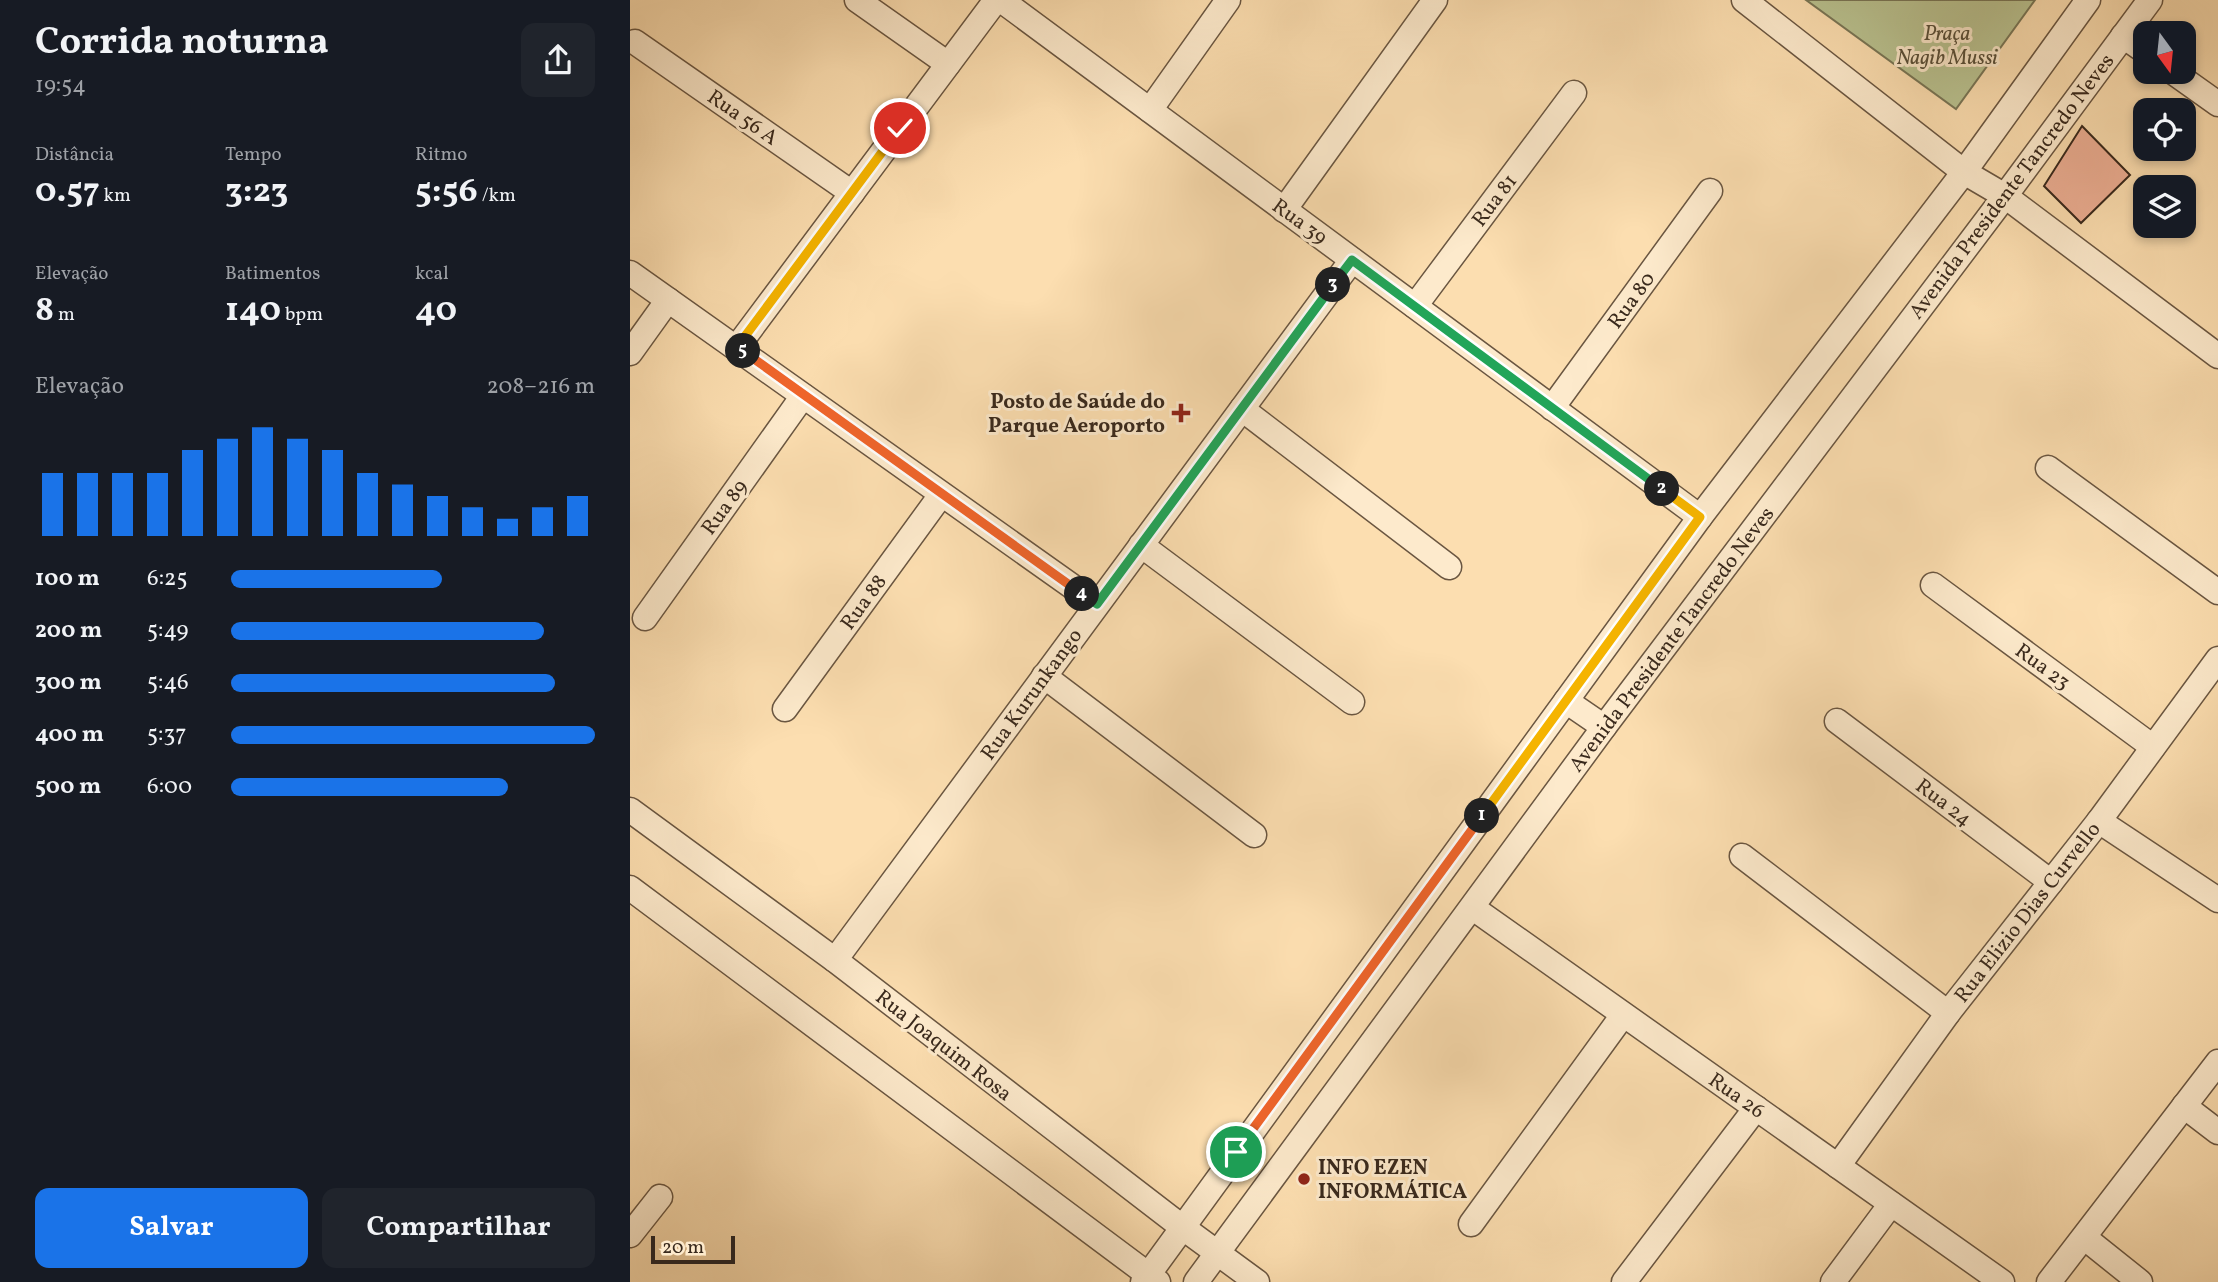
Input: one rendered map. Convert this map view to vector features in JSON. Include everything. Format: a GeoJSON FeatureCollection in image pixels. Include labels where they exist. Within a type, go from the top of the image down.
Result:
{"type":"FeatureCollection","features":[{"type":"Feature","properties":{"kind":"street"},"geometry":{"type":"LineString","coordinates":[[857,0],[948,64]]}},
{"type":"Feature","properties":{"kind":"street"},"geometry":{"type":"LineString","coordinates":[[737,347],[998,0]]}},
{"type":"Feature","properties":{"kind":"street","name":"Rua 39"},"geometry":{"type":"LineString","coordinates":[[998,0],[1700,517]]}},
{"type":"Feature","properties":{"kind":"street"},"geometry":{"type":"LineString","coordinates":[[1150,110],[1228,0]]}},
{"type":"Feature","properties":{"kind":"street"},"geometry":{"type":"LineString","coordinates":[[1284,210],[1435,0]]}},
{"type":"Feature","properties":{"kind":"street"},"geometry":{"type":"LineString","coordinates":[[1744,0],[1964,172],[2005,197],[2218,356]]}},
{"type":"Feature","properties":{"kind":"street"},"geometry":{"type":"LineString","coordinates":[[630,888],[1150,1280],[1182,1227],[1700,517],[1964,172],[2088,0]]}},
{"type":"Feature","properties":{"kind":"street","name":"Avenida Presidente Tancredo Neves"},"geometry":{"type":"LineString","coordinates":[[1196,1282],[1604,727],[2005,197],[2150,0]]}},
{"type":"Feature","properties":{"kind":"street"},"geometry":{"type":"LineString","coordinates":[[2123,36],[2133,43]]}},
{"type":"Feature","properties":{"kind":"street","name":"Rua 56 A"},"geometry":{"type":"LineString","coordinates":[[635,42],[852,193]]}},
{"type":"Feature","properties":{"kind":"street"},"geometry":{"type":"LineString","coordinates":[[2190,84],[2218,104]]}},
{"type":"Feature","properties":{"kind":"street","name":"Rua 81"},"geometry":{"type":"LineString","coordinates":[[1415,306],[1574,93]]}},
{"type":"Feature","properties":{"kind":"street","name":"Rua 80"},"geometry":{"type":"LineString","coordinates":[[1552,408],[1710,191]]}},
{"type":"Feature","properties":{"kind":"street","name":"Rua Kurunkango"},"geometry":{"type":"LineString","coordinates":[[835,960],[1352,260]]}},
{"type":"Feature","properties":{"kind":"street"},"geometry":{"type":"LineString","coordinates":[[630,273],[1097,604]]}},
{"type":"Feature","properties":{"kind":"street"},"geometry":{"type":"LineString","coordinates":[[630,353],[668,300]]}},
{"type":"Feature","properties":{"kind":"street","name":"Rua 89"},"geometry":{"type":"LineString","coordinates":[[645,618],[803,396]]}},
{"type":"Feature","properties":{"kind":"street"},"geometry":{"type":"LineString","coordinates":[[1242,409],[1449,567]]}},
{"type":"Feature","properties":{"kind":"street"},"geometry":{"type":"LineString","coordinates":[[2048,468],[2218,592]]}},
{"type":"Feature","properties":{"kind":"street","name":"Rua 88"},"geometry":{"type":"LineString","coordinates":[[785,709],[941,495]]}},
{"type":"Feature","properties":{"kind":"street"},"geometry":{"type":"LineString","coordinates":[[1141,545],[1352,702]]}},
{"type":"Feature","properties":{"kind":"street","name":"Rua 23"},"geometry":{"type":"LineString","coordinates":[[1933,585],[2152,747]]}},
{"type":"Feature","properties":{"kind":"street","name":"Rua Elizio Dias Curvello"},"geometry":{"type":"LineString","coordinates":[[1838,1166],[1948,1013],[2099,821],[2218,659]]}},
{"type":"Feature","properties":{"kind":"street"},"geometry":{"type":"LineString","coordinates":[[1044,677],[1255,835]]}},
{"type":"Feature","properties":{"kind":"street"},"geometry":{"type":"LineString","coordinates":[[1566,701],[1604,727]]}},
{"type":"Feature","properties":{"kind":"street","name":"Rua 24"},"geometry":{"type":"LineString","coordinates":[[1837,721],[2051,882]]}},
{"type":"Feature","properties":{"kind":"street","name":"Rua Joaquim Rosa"},"geometry":{"type":"LineString","coordinates":[[631,813],[835,960],[1257,1282]]}},
{"type":"Feature","properties":{"kind":"street"},"geometry":{"type":"LineString","coordinates":[[2099,821],[2218,900]]}},
{"type":"Feature","properties":{"kind":"street"},"geometry":{"type":"LineString","coordinates":[[1742,856],[1948,1013]]}},
{"type":"Feature","properties":{"kind":"street","name":"Rua 26"},"geometry":{"type":"LineString","coordinates":[[1473,908],[2002,1282]]}},
{"type":"Feature","properties":{"kind":"street"},"geometry":{"type":"LineString","coordinates":[[1471,1224],[1623,1015]]}},
{"type":"Feature","properties":{"kind":"street"},"geometry":{"type":"LineString","coordinates":[[2049,1282],[2218,1062]]}},
{"type":"Feature","properties":{"kind":"street"},"geometry":{"type":"LineString","coordinates":[[2184,1106],[2218,1132]]}},
{"type":"Feature","properties":{"kind":"street"},"geometry":{"type":"LineString","coordinates":[[1624,1282],[1756,1108]]}},
{"type":"Feature","properties":{"kind":"street"},"geometry":{"type":"LineString","coordinates":[[630,1235],[660,1197]]}},
{"type":"Feature","properties":{"kind":"street"},"geometry":{"type":"LineString","coordinates":[[1833,1282],[1891,1204]]}},
{"type":"Feature","properties":{"kind":"street"},"geometry":{"type":"LineString","coordinates":[[2085,1238],[2140,1282]]}},
{"type":"Feature","properties":{"kind":"green space","name":"Praça Nagib Mussi"},"geometry":{"type":"Polygon","coordinates":[[[1806,0],[2035,0],[1956,109],[1806,0]]]}},
{"type":"Feature","properties":{"kind":"building"},"geometry":{"type":"Polygon","coordinates":[[[2082,126],[2130,175],[2081,223],[2044,186],[2082,126]]]}},
{"type":"Feature","properties":{"kind":"place","name":"Posto de Saúde do Parque Aeroporto"},"geometry":{"type":"Point","coordinates":[1181,413]}},
{"type":"Feature","properties":{"kind":"place","name":"INFO EZEN INFORMÁTICA"},"geometry":{"type":"Point","coordinates":[1304,1179]}},
{"type":"Feature","properties":{"kind":"route"},"geometry":{"type":"LineString","coordinates":[[900,128],[737,347],[1097,604],[1352,260],[1700,517],[1236,1152]]}}]}
